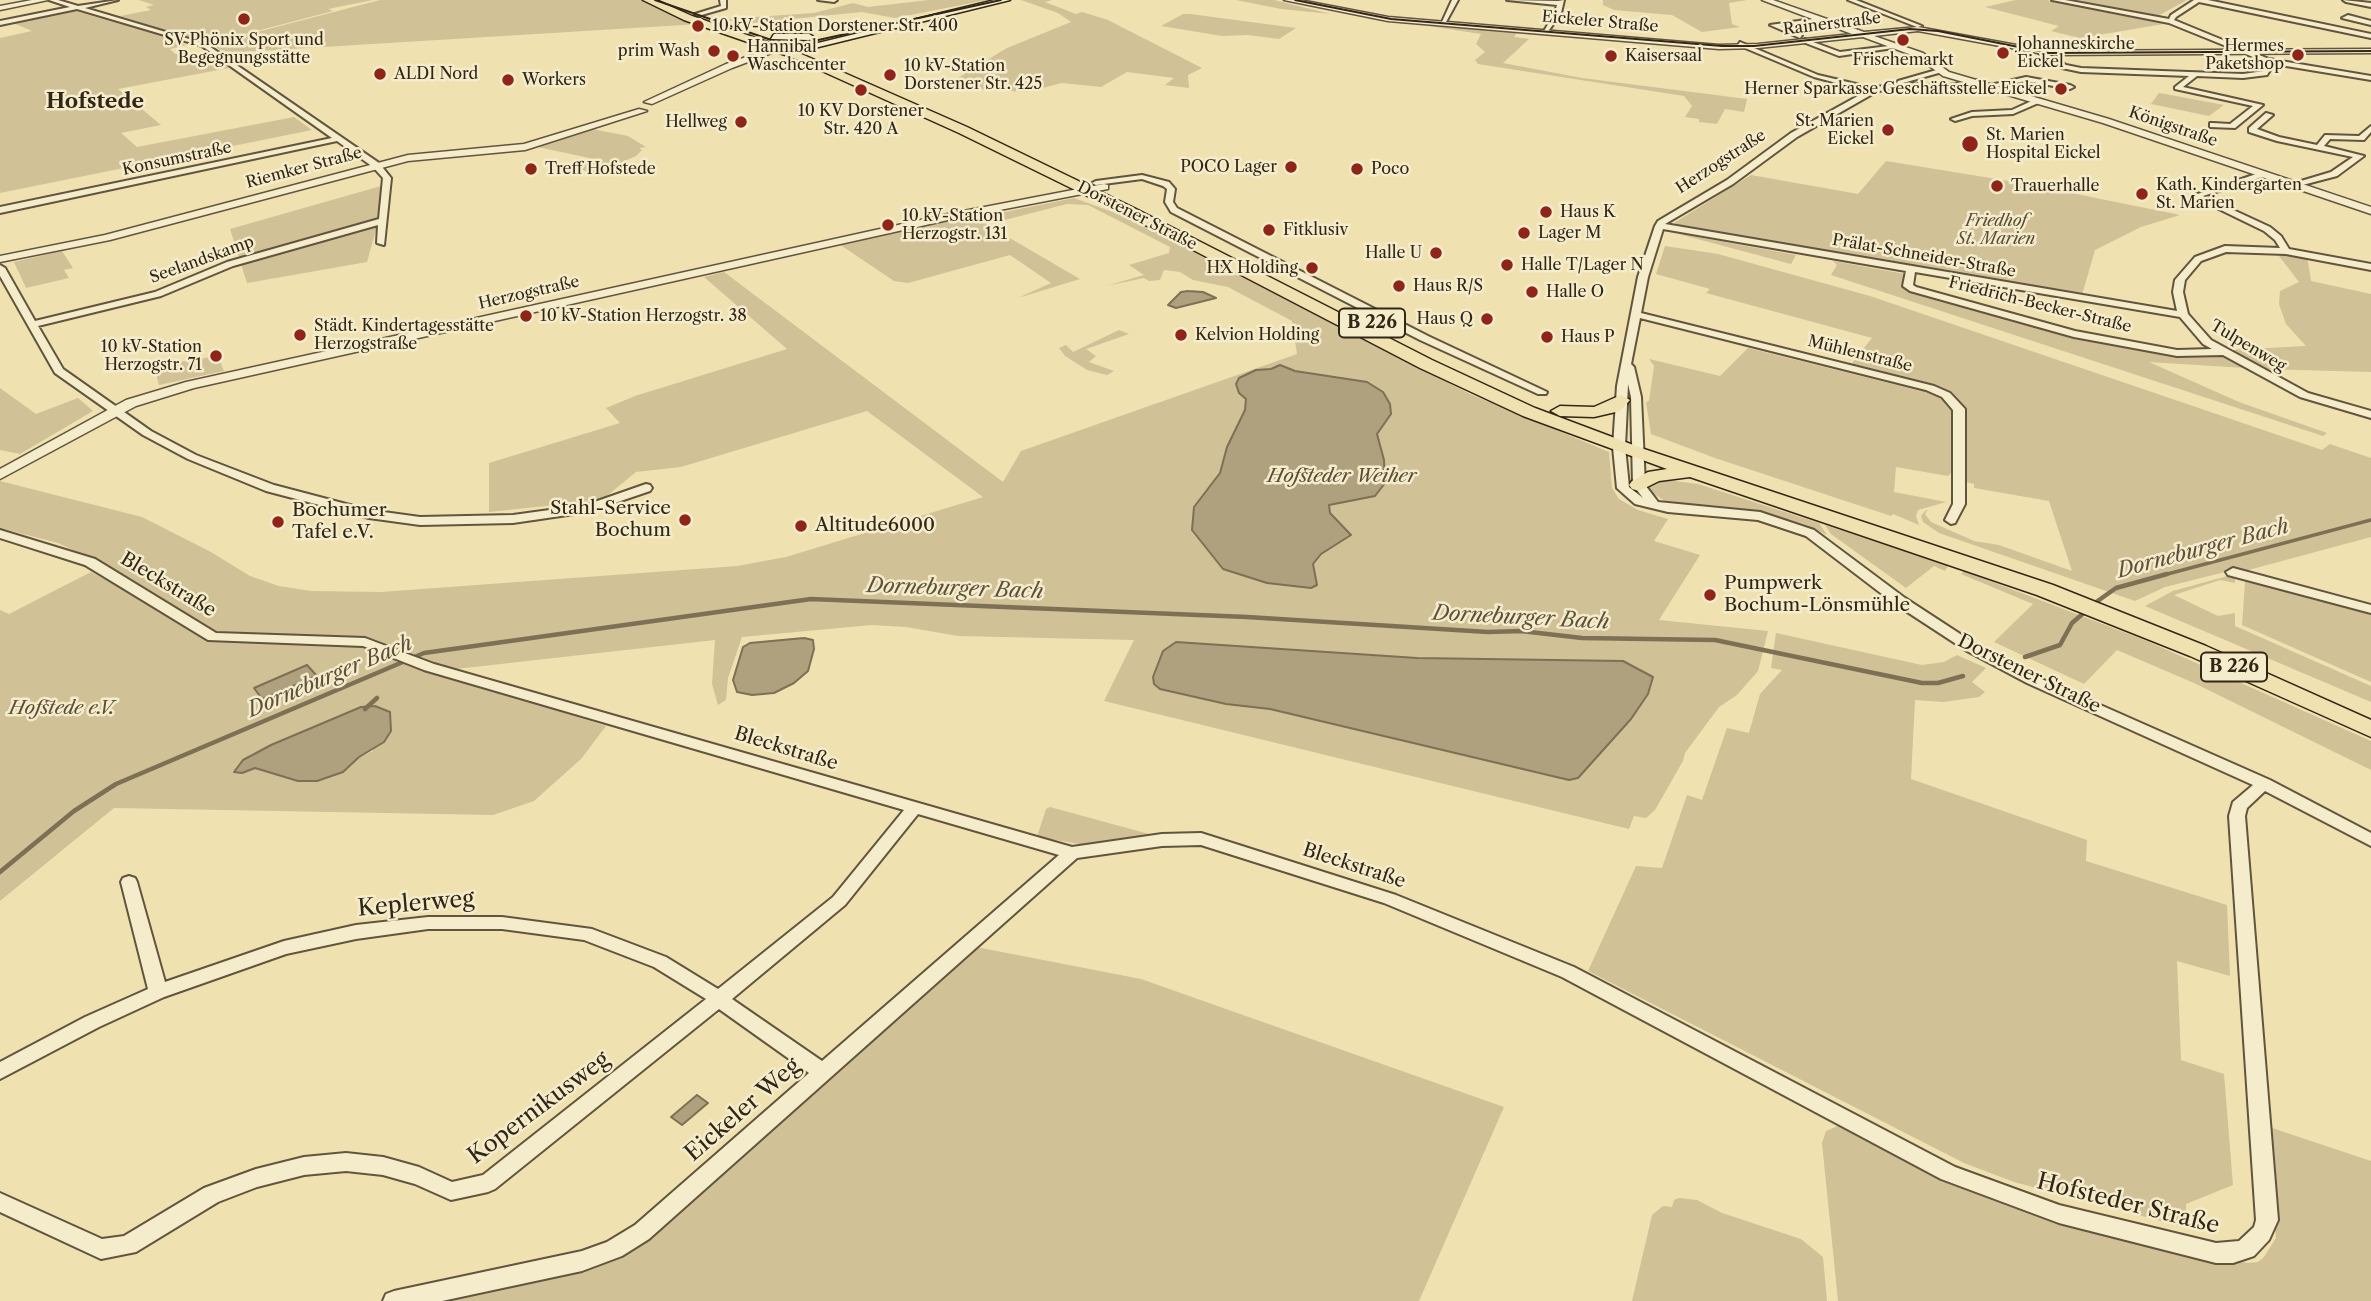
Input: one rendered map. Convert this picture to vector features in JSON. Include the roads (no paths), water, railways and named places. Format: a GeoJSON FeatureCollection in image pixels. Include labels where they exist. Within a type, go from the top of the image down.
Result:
{"type":"FeatureCollection","features":[{"type":"Feature","properties":{"kind":"main road","name":"Dorstener Straße"},"geometry":{"type":"LineString","coordinates":[[648,0],[688,18],[790,48],[963,130],[1092,187],[1450,362],[1703,476],[2092,602],[2371,729]]}},
{"type":"Feature","properties":{"kind":"main road","name":"Dorstener Straße"},"geometry":{"type":"LineString","coordinates":[[666,0],[698,14],[774,37],[790,48]]}},
{"type":"Feature","properties":{"kind":"main road"},"geometry":{"type":"LineString","coordinates":[[790,48],[831,35],[992,0]]}},
{"type":"Feature","properties":{"kind":"main road"},"geometry":{"type":"LineString","coordinates":[[790,48],[1006,0]]}},
{"type":"Feature","properties":{"kind":"main road"},"geometry":{"type":"LineString","coordinates":[[774,37],[831,35]]}},
{"type":"Feature","properties":{"kind":"main road","name":"Dorstener Straße"},"geometry":{"type":"LineString","coordinates":[[1092,187],[1437,370],[1529,412],[1952,545],[2371,714]]}},
{"type":"Feature","properties":{"kind":"main road"},"geometry":{"type":"LineString","coordinates":[[1560,411],[1594,412],[1614,407],[1621,400]]}},
{"type":"Feature","properties":{"kind":"main road"},"geometry":{"type":"LineString","coordinates":[[1639,485],[1660,475],[1703,476]]}},
{"type":"Feature","properties":{"kind":"street"},"geometry":{"type":"LineString","coordinates":[[0,8],[44,0]]}},
{"type":"Feature","properties":{"kind":"street"},"geometry":{"type":"LineString","coordinates":[[52,0],[204,45],[376,165],[387,178],[381,243]]}},
{"type":"Feature","properties":{"kind":"street"},"geometry":{"type":"LineString","coordinates":[[0,23],[115,0]]}},
{"type":"Feature","properties":{"kind":"street"},"geometry":{"type":"LineString","coordinates":[[698,14],[724,7],[723,0]]}},
{"type":"Feature","properties":{"kind":"street"},"geometry":{"type":"LineString","coordinates":[[821,0],[834,0]]}},
{"type":"Feature","properties":{"kind":"street","name":"Eickeler Straße"},"geometry":{"type":"LineString","coordinates":[[1288,0],[1307,1],[1371,14],[1742,46],[1816,76],[1873,90]]}},
{"type":"Feature","properties":{"kind":"street"},"geometry":{"type":"LineString","coordinates":[[1444,21],[1455,0]]}},
{"type":"Feature","properties":{"kind":"street"},"geometry":{"type":"LineString","coordinates":[[1510,0],[1560,2],[1548,30]]}},
{"type":"Feature","properties":{"kind":"street","name":"Königstraße"},"geometry":{"type":"LineString","coordinates":[[1766,0],[1929,60],[1940,71],[2122,126],[2371,211]]}},
{"type":"Feature","properties":{"kind":"street"},"geometry":{"type":"LineString","coordinates":[[1851,0],[1921,28]]}},
{"type":"Feature","properties":{"kind":"street"},"geometry":{"type":"LineString","coordinates":[[2056,0],[2171,21],[2273,62],[2371,78]]}},
{"type":"Feature","properties":{"kind":"street"},"geometry":{"type":"LineString","coordinates":[[2171,21],[2174,16],[2199,0],[2371,36]]}},
{"type":"Feature","properties":{"kind":"street"},"geometry":{"type":"LineString","coordinates":[[2346,0],[2371,5]]}},
{"type":"Feature","properties":{"kind":"street","name":"Eickeler Straße"},"geometry":{"type":"LineString","coordinates":[[1307,1],[1388,19],[1548,30]]}},
{"type":"Feature","properties":{"kind":"street"},"geometry":{"type":"LineString","coordinates":[[2348,17],[2345,18],[2371,23]]}},
{"type":"Feature","properties":{"kind":"street"},"geometry":{"type":"LineString","coordinates":[[1818,19],[1773,24],[1839,54],[1897,47]]}},
{"type":"Feature","properties":{"kind":"street","name":"Rainerstraße"},"geometry":{"type":"LineString","coordinates":[[1742,46],[1921,28],[2039,51],[2076,53],[2369,52]]}},
{"type":"Feature","properties":{"kind":"street","name":"Rainerstraße"},"geometry":{"type":"LineString","coordinates":[[1742,46],[1859,33]]}},
{"type":"Feature","properties":{"kind":"street"},"geometry":{"type":"LineString","coordinates":[[653,102],[717,73],[790,48]]}},
{"type":"Feature","properties":{"kind":"street"},"geometry":{"type":"LineString","coordinates":[[2039,51],[2064,67],[2195,75],[2260,75],[2271,70],[2273,62]]}},
{"type":"Feature","properties":{"kind":"street"},"geometry":{"type":"LineString","coordinates":[[2045,82],[2064,67]]}},
{"type":"Feature","properties":{"kind":"street"},"geometry":{"type":"LineString","coordinates":[[1893,85],[1940,71]]}},
{"type":"Feature","properties":{"kind":"street"},"geometry":{"type":"LineString","coordinates":[[2195,75],[2177,88],[2259,105],[2232,126],[2213,125]]}},
{"type":"Feature","properties":{"kind":"street"},"geometry":{"type":"LineString","coordinates":[[1992,86],[2022,79],[2070,87]]}},
{"type":"Feature","properties":{"kind":"street"},"geometry":{"type":"LineString","coordinates":[[1907,80],[1916,86]]}},
{"type":"Feature","properties":{"kind":"street","name":"Herzogstraße"},"geometry":{"type":"LineString","coordinates":[[1659,226],[1665,219],[1730,182],[1794,135],[1873,90],[1893,85],[1944,88],[1976,82]]}},
{"type":"Feature","properties":{"kind":"street"},"geometry":{"type":"LineString","coordinates":[[1955,119],[1972,114],[2007,114],[2037,100]]}},
{"type":"Feature","properties":{"kind":"street","name":"Riemker Straße"},"geometry":{"type":"LineString","coordinates":[[0,259],[106,237],[376,165],[433,154],[513,150],[656,108],[653,102],[631,105],[631,110],[618,118]]}},
{"type":"Feature","properties":{"kind":"street"},"geometry":{"type":"LineString","coordinates":[[631,110],[642,111]]}},
{"type":"Feature","properties":{"kind":"street"},"geometry":{"type":"LineString","coordinates":[[2269,115],[2252,130],[2360,156],[2334,174],[2294,186]]}},
{"type":"Feature","properties":{"kind":"street"},"geometry":{"type":"LineString","coordinates":[[2319,148],[2328,137],[2361,138],[2371,128]]}},
{"type":"Feature","properties":{"kind":"street","name":"Konsumstraße"},"geometry":{"type":"LineString","coordinates":[[0,212],[14,212],[22,207],[338,139]]}},
{"type":"Feature","properties":{"kind":"street"},"geometry":{"type":"LineString","coordinates":[[2262,174],[2196,196],[2260,225],[2278,238],[2286,251]]}},
{"type":"Feature","properties":{"kind":"street","name":"Herzogstraße"},"geometry":{"type":"LineString","coordinates":[[0,475],[113,411],[191,385],[1092,187],[1155,180],[1170,186],[1169,202],[1174,210],[1410,330],[1542,391]]}},
{"type":"Feature","properties":{"kind":"street","name":"Seelandskamp"},"geometry":{"type":"LineString","coordinates":[[31,325],[158,294],[230,264],[383,220]]}},
{"type":"Feature","properties":{"kind":"street"},"geometry":{"type":"LineString","coordinates":[[1653,503],[1639,485],[1628,444],[1621,400],[1643,277],[1659,226]]}},
{"type":"Feature","properties":{"kind":"street","name":"Prälat-Schneider-Straße"},"geometry":{"type":"LineString","coordinates":[[1659,226],[2183,316]]}},
{"type":"Feature","properties":{"kind":"street"},"geometry":{"type":"LineString","coordinates":[[2183,316],[2178,292],[2180,280],[2197,259],[2225,249],[2286,251],[2371,267]]}},
{"type":"Feature","properties":{"kind":"street"},"geometry":{"type":"LineString","coordinates":[[0,268],[59,371],[113,411],[192,457],[270,488],[333,506],[397,518],[464,521],[542,516],[605,504],[646,488]]}},
{"type":"Feature","properties":{"kind":"street","name":"Friedrich-Becker-Straße"},"geometry":{"type":"LineString","coordinates":[[1912,270],[1908,285],[1913,289],[2074,334],[2177,353],[2224,352]]}},
{"type":"Feature","properties":{"kind":"street","name":"Mühlenstraße"},"geometry":{"type":"LineString","coordinates":[[1638,315],[1930,388],[1946,395],[1959,409],[1959,504],[1951,520]]}},
{"type":"Feature","properties":{"kind":"street","name":"Tulpenweg"},"geometry":{"type":"LineString","coordinates":[[2183,316],[2197,334],[2224,352],[2304,395],[2371,415]]}},
{"type":"Feature","properties":{"kind":"street"},"geometry":{"type":"LineString","coordinates":[[1628,364],[1636,397],[1628,444]]}},
{"type":"Feature","properties":{"kind":"street","name":"Dorstener Straße"},"geometry":{"type":"LineString","coordinates":[[1628,444],[1623,488],[1634,499],[1668,509],[1760,516],[1810,533],[1900,601],[1972,648],[2032,680],[2264,784],[2371,840]]}},
{"type":"Feature","properties":{"kind":"street","name":"Bleckstraße"},"geometry":{"type":"LineString","coordinates":[[0,534],[90,562],[213,637],[365,642],[429,667],[1072,853],[1162,840],[1201,839],[1399,902],[1567,972]]}},
{"type":"Feature","properties":{"kind":"street"},"geometry":{"type":"LineString","coordinates":[[2233,572],[2371,609]]}},
{"type":"Feature","properties":{"kind":"street","name":"Hofsteder Straße"},"geometry":{"type":"LineString","coordinates":[[1567,972],[1948,1173],[2059,1214],[2145,1238],[2233,1253],[2254,1243],[2267,1220],[2237,816],[2239,806],[2264,784]]}},
{"type":"Feature","properties":{"kind":"street","name":"Kopernikusweg"},"geometry":{"type":"LineString","coordinates":[[0,1202],[101,1249],[128,1245],[211,1195],[256,1178],[304,1166],[346,1162],[383,1166],[419,1176],[451,1191],[488,1183],[839,901],[913,809]]}},
{"type":"Feature","properties":{"kind":"street","name":"Eickeler Weg"},"geometry":{"type":"LineString","coordinates":[[394,1301],[582,1261],[614,1249],[642,1231],[1072,853]]}},
{"type":"Feature","properties":{"kind":"street"},"geometry":{"type":"LineString","coordinates":[[129,882],[158,992]]}},
{"type":"Feature","properties":{"kind":"street","name":"Keplerweg"},"geometry":{"type":"LineString","coordinates":[[0,1071],[92,1022],[158,992],[284,948],[356,932],[428,923],[502,923],[558,928],[613,943],[660,962],[719,999],[823,1072]]}},
{"type":"Feature","properties":{"kind":"waterway","name":"Dorneburger Bach"},"geometry":{"type":"LineString","coordinates":[[2160,576],[2371,520]]}},
{"type":"Feature","properties":{"kind":"waterway","name":"Dorneburger Bach"},"geometry":{"type":"LineString","coordinates":[[2092,605],[2116,588],[2167,574]]}},
{"type":"Feature","properties":{"kind":"waterway","name":"Dorneburger Bach"},"geometry":{"type":"LineString","coordinates":[[0,872],[74,811],[116,784],[424,653],[811,599],[1247,617],[1488,632],[1521,631],[1582,638],[1715,640],[1922,683],[1938,683],[1963,676]]}},
{"type":"Feature","properties":{"kind":"waterway","name":"Dorneburger Bach"},"geometry":{"type":"LineString","coordinates":[[2025,657],[2060,645],[2072,623],[2086,611]]}},
{"type":"Feature","properties":{"kind":"waterway"},"geometry":{"type":"LineString","coordinates":[[365,709],[377,698]]}},
{"type":"Feature","properties":{"kind":"tram line"},"geometry":{"type":"LineString","coordinates":[[655,0],[777,42],[800,44],[1001,0]]}},
{"type":"Feature","properties":{"kind":"tram line"},"geometry":{"type":"LineString","coordinates":[[1295,0],[1391,19],[1722,46],[1754,46],[1910,29],[1938,31],[2049,53],[2371,51]]}},
{"type":"Feature","properties":{"kind":"place","name":"SV Phönix Sport und Begegnungsstätte"},"geometry":{"type":"Point","coordinates":[244,19]}},
{"type":"Feature","properties":{"kind":"place","name":"10 kV-Station Dorstener Str. 400"},"geometry":{"type":"Point","coordinates":[698,26]}},
{"type":"Feature","properties":{"kind":"place","name":"Frischemarkt"},"geometry":{"type":"Point","coordinates":[1903,40]}},
{"type":"Feature","properties":{"kind":"place","name":"prim Wash"},"geometry":{"type":"Point","coordinates":[714,51]}},
{"type":"Feature","properties":{"kind":"place","name":"Johanneskirche Eickel"},"geometry":{"type":"Point","coordinates":[2003,53]}},
{"type":"Feature","properties":{"kind":"place","name":"Hermes Paketshop"},"geometry":{"type":"Point","coordinates":[2298,55]}},
{"type":"Feature","properties":{"kind":"place","name":"Hannibal Waschcenter"},"geometry":{"type":"Point","coordinates":[733,56]}},
{"type":"Feature","properties":{"kind":"place","name":"Kaisersaal"},"geometry":{"type":"Point","coordinates":[1611,56]}},
{"type":"Feature","properties":{"kind":"place","name":"ALDI Nord"},"geometry":{"type":"Point","coordinates":[380,74]}},
{"type":"Feature","properties":{"kind":"place","name":"10 kV-Station Dorstener Str. 425"},"geometry":{"type":"Point","coordinates":[890,75]}},
{"type":"Feature","properties":{"kind":"place","name":"Workers"},"geometry":{"type":"Point","coordinates":[508,80]}},
{"type":"Feature","properties":{"kind":"place","name":"Herner Sparkasse Geschäftsstelle Eickel"},"geometry":{"type":"Point","coordinates":[2061,89]}},
{"type":"Feature","properties":{"kind":"place","name":"10 KV Dorstener Str. 420 A"},"geometry":{"type":"Point","coordinates":[861,90]}},
{"type":"Feature","properties":{"kind":"place","name":"Hellweg"},"geometry":{"type":"Point","coordinates":[741,122]}},
{"type":"Feature","properties":{"kind":"place","name":"St. Marien Eickel"},"geometry":{"type":"Point","coordinates":[1888,130]}},
{"type":"Feature","properties":{"kind":"place","name":"St. Marien Hospital Eickel"},"geometry":{"type":"Point","coordinates":[1970,144]}},
{"type":"Feature","properties":{"kind":"place","name":"POCO Lager"},"geometry":{"type":"Point","coordinates":[1291,167]}},
{"type":"Feature","properties":{"kind":"place","name":"Treff Hofstede"},"geometry":{"type":"Point","coordinates":[531,169]}},
{"type":"Feature","properties":{"kind":"place","name":"Poco"},"geometry":{"type":"Point","coordinates":[1357,169]}},
{"type":"Feature","properties":{"kind":"place","name":"Trauerhalle"},"geometry":{"type":"Point","coordinates":[1997,186]}},
{"type":"Feature","properties":{"kind":"place","name":"Kath. Kindergarten St. Marien"},"geometry":{"type":"Point","coordinates":[2142,194]}},
{"type":"Feature","properties":{"kind":"place","name":"Haus K"},"geometry":{"type":"Point","coordinates":[1546,212]}},
{"type":"Feature","properties":{"kind":"place","name":"10 kV-Station Herzogstr. 131"},"geometry":{"type":"Point","coordinates":[888,225]}},
{"type":"Feature","properties":{"kind":"place","name":"Fitklusiv"},"geometry":{"type":"Point","coordinates":[1269,230]}},
{"type":"Feature","properties":{"kind":"place","name":"Lager M"},"geometry":{"type":"Point","coordinates":[1524,233]}},
{"type":"Feature","properties":{"kind":"place","name":"Halle U"},"geometry":{"type":"Point","coordinates":[1436,253]}},
{"type":"Feature","properties":{"kind":"place","name":"Halle T/Lager N"},"geometry":{"type":"Point","coordinates":[1507,265]}},
{"type":"Feature","properties":{"kind":"place","name":"HX Holding"},"geometry":{"type":"Point","coordinates":[1312,268]}},
{"type":"Feature","properties":{"kind":"place","name":"Haus R/S"},"geometry":{"type":"Point","coordinates":[1399,286]}},
{"type":"Feature","properties":{"kind":"place","name":"Halle O"},"geometry":{"type":"Point","coordinates":[1532,292]}},
{"type":"Feature","properties":{"kind":"place","name":"10 kV-Station Herzogstr. 38"},"geometry":{"type":"Point","coordinates":[526,316]}},
{"type":"Feature","properties":{"kind":"place","name":"Haus Q"},"geometry":{"type":"Point","coordinates":[1487,319]}},
{"type":"Feature","properties":{"kind":"place","name":"Städt. Kindertagesstätte Herzogstraße"},"geometry":{"type":"Point","coordinates":[300,335]}},
{"type":"Feature","properties":{"kind":"place","name":"Kelvion Holding"},"geometry":{"type":"Point","coordinates":[1181,335]}},
{"type":"Feature","properties":{"kind":"place","name":"Haus P"},"geometry":{"type":"Point","coordinates":[1547,337]}},
{"type":"Feature","properties":{"kind":"place","name":"10 kV-Station Herzogstr. 71"},"geometry":{"type":"Point","coordinates":[216,356]}},
{"type":"Feature","properties":{"kind":"place","name":"Stahl-Service Bochum"},"geometry":{"type":"Point","coordinates":[685,520]}},
{"type":"Feature","properties":{"kind":"place","name":"Bochumer Tafel e.V."},"geometry":{"type":"Point","coordinates":[278,522]}},
{"type":"Feature","properties":{"kind":"place","name":"Altitude6000"},"geometry":{"type":"Point","coordinates":[801,526]}},
{"type":"Feature","properties":{"kind":"place","name":"Pumpwerk Bochum-Lönsmühle"},"geometry":{"type":"Point","coordinates":[1710,595]}},
{"type":"Feature","properties":{"kind":"district","name":"Hofstede"},"geometry":{"type":"Point","coordinates":[95,102]}},
{"type":"Feature","properties":{"kind":"park label","name":"Friedhof St. Marien"},"geometry":{"type":"Point","coordinates":[1996,230]}},
{"type":"Feature","properties":{"kind":"park label","name":"Hofsteder Weiher"},"geometry":{"type":"Point","coordinates":[1342,477]}},
{"type":"Feature","properties":{"kind":"park label","name":"Hofstede e.V."},"geometry":{"type":"Point","coordinates":[62,709]}}]}
